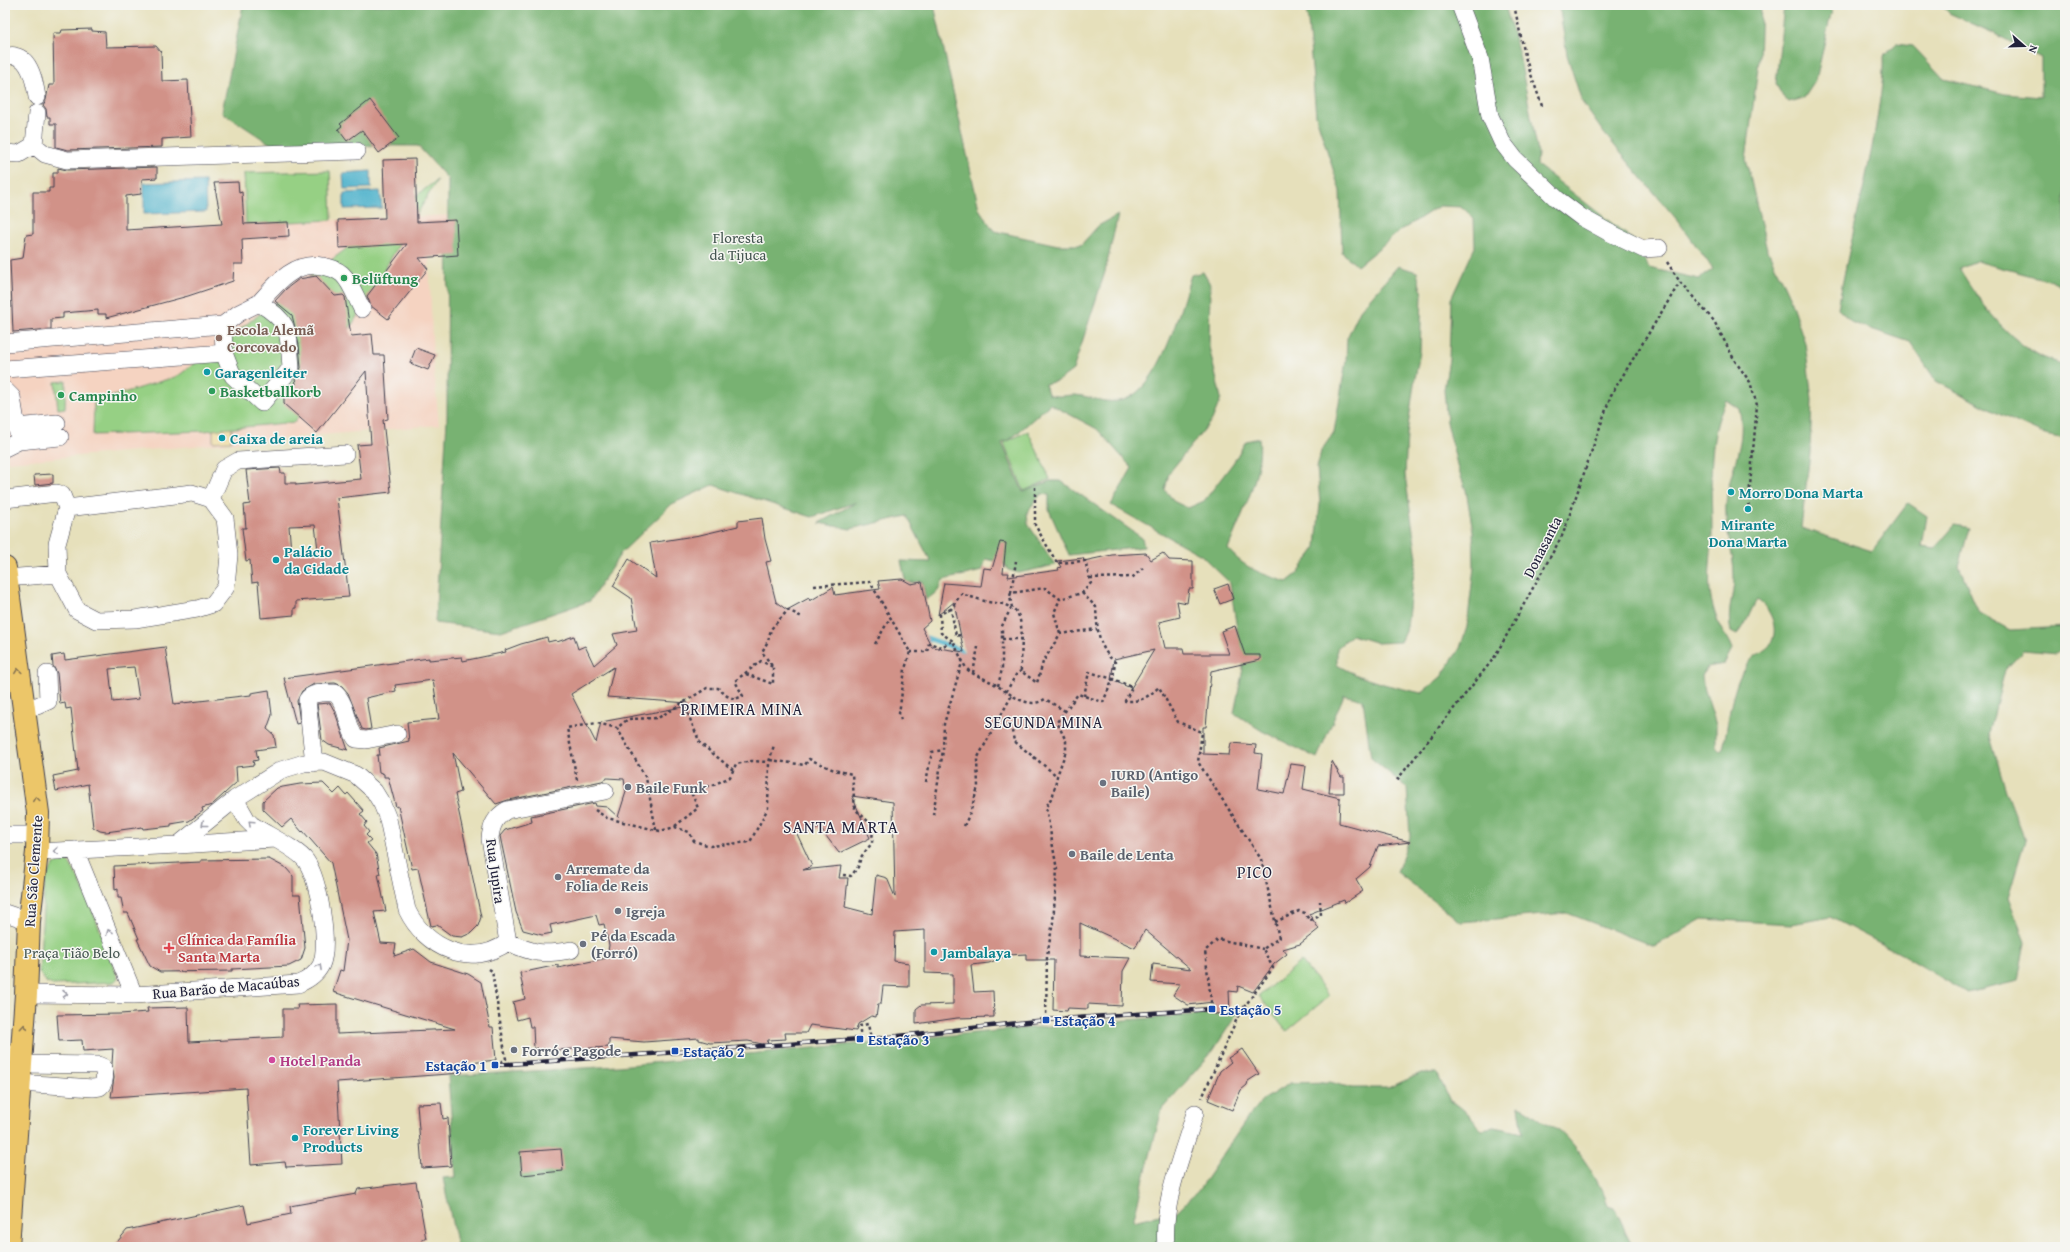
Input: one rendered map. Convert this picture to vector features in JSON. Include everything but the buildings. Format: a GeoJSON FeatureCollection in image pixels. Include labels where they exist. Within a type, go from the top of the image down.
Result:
{"type":"FeatureCollection","features":[{"type":"Feature","properties":{"kind":"main road","name":"Rua São Clemente"},"geometry":{"type":"LineString","coordinates":[[6,573],[8,623],[23,706],[38,814],[38,843],[29,920],[26,994],[17,1064],[8,1247]]}},
{"type":"Feature","properties":{"kind":"street"},"geometry":{"type":"LineString","coordinates":[[1460,5],[1480,58],[1490,116],[1502,142],[1515,159],[1557,199],[1588,221],[1643,249],[1659,248]]}},
{"type":"Feature","properties":{"kind":"street"},"geometry":{"type":"LineString","coordinates":[[5,57],[15,56],[22,60],[32,76],[37,105],[34,145]]}},
{"type":"Feature","properties":{"kind":"street"},"geometry":{"type":"LineString","coordinates":[[34,145],[45,154],[68,160],[357,151]]}},
{"type":"Feature","properties":{"kind":"street"},"geometry":{"type":"LineString","coordinates":[[5,153],[19,154],[34,145]]}},
{"type":"Feature","properties":{"kind":"street"},"geometry":{"type":"LineString","coordinates":[[5,343],[223,325],[239,313],[259,303],[275,285],[294,270],[313,264],[330,267],[342,274],[362,309]]}},
{"type":"Feature","properties":{"kind":"street"},"geometry":{"type":"LineString","coordinates":[[223,325],[224,354],[233,376],[262,403],[291,368],[288,332],[285,325],[276,313],[259,303]]}},
{"type":"Feature","properties":{"kind":"street"},"geometry":{"type":"LineString","coordinates":[[5,370],[224,354]]}},
{"type":"Feature","properties":{"kind":"street"},"geometry":{"type":"LineString","coordinates":[[5,390],[12,397],[14,439],[58,430]]}},
{"type":"Feature","properties":{"kind":"street"},"geometry":{"type":"LineString","coordinates":[[211,499],[224,469],[238,461],[345,454]]}},
{"type":"Feature","properties":{"kind":"street"},"geometry":{"type":"LineString","coordinates":[[5,499],[57,493],[62,495],[67,508],[57,544],[58,574],[77,610],[96,620],[135,619],[197,609],[213,604],[226,587],[229,555],[225,518],[211,499],[192,493],[67,508]]}},
{"type":"Feature","properties":{"kind":"street"},"geometry":{"type":"LineString","coordinates":[[6,573],[58,574]]}},
{"type":"Feature","properties":{"kind":"street"},"geometry":{"type":"LineString","coordinates":[[23,706],[37,706],[48,701],[47,674]]}},
{"type":"Feature","properties":{"kind":"street"},"geometry":{"type":"LineString","coordinates":[[314,763],[307,700],[309,696],[314,694],[335,693],[340,697],[350,730],[356,739],[366,740],[397,734]]}},
{"type":"Feature","properties":{"kind":"street"},"geometry":{"type":"LineString","coordinates":[[178,845],[235,799],[281,770],[304,763],[333,764],[356,775],[374,791],[382,804],[388,819],[407,910],[414,923],[432,941],[450,951],[460,954],[475,955],[490,952],[508,942],[537,953],[547,954],[570,950]]}},
{"type":"Feature","properties":{"kind":"street","name":"Rua Jupira"},"geometry":{"type":"LineString","coordinates":[[508,942],[490,839],[494,823],[499,815],[507,810],[605,790]]}},
{"type":"Feature","properties":{"kind":"street","name":"Rua Barão de Macaúbas"},"geometry":{"type":"LineString","coordinates":[[26,994],[134,995],[298,984],[310,979],[317,971],[324,956],[324,928],[318,894],[309,867],[299,854],[247,820],[235,799]]}},
{"type":"Feature","properties":{"kind":"street"},"geometry":{"type":"LineString","coordinates":[[5,835],[75,850],[274,839]]}},
{"type":"Feature","properties":{"kind":"street"},"geometry":{"type":"LineString","coordinates":[[75,850],[134,995]]}},
{"type":"Feature","properties":{"kind":"street"},"geometry":{"type":"LineString","coordinates":[[5,913],[29,920]]}},
{"type":"Feature","properties":{"kind":"street"},"geometry":{"type":"LineString","coordinates":[[1166,1247],[1166,1219],[1169,1196],[1195,1113]]}},
{"type":"Feature","properties":{"kind":"path"},"geometry":{"type":"LineString","coordinates":[[1514,5],[1526,60],[1542,106]]}},
{"type":"Feature","properties":{"kind":"path"},"geometry":{"type":"LineString","coordinates":[[1659,248],[1680,282],[1714,321],[1735,361],[1750,382],[1757,405],[1748,509]]}},
{"type":"Feature","properties":{"kind":"path","name":"Donasanta"},"geometry":{"type":"LineString","coordinates":[[1397,780],[1494,658],[1563,534],[1611,396],[1680,282]]}},
{"type":"Feature","properties":{"kind":"path"},"geometry":{"type":"LineString","coordinates":[[1035,487],[1035,525],[1057,563],[1085,561],[1090,578],[1091,583],[1082,593],[1060,599]]}},
{"type":"Feature","properties":{"kind":"path"},"geometry":{"type":"LineString","coordinates":[[998,686],[1002,669],[1002,626],[1011,608],[1010,596],[1016,561]]}},
{"type":"Feature","properties":{"kind":"path"},"geometry":{"type":"LineString","coordinates":[[1090,578],[1134,577],[1143,568]]}},
{"type":"Feature","properties":{"kind":"path"},"geometry":{"type":"LineString","coordinates":[[814,586],[870,582],[910,652],[905,669],[899,714],[901,720]]}},
{"type":"Feature","properties":{"kind":"path"},"geometry":{"type":"LineString","coordinates":[[1011,593],[1045,588],[1060,599]]}},
{"type":"Feature","properties":{"kind":"path"},"geometry":{"type":"LineString","coordinates":[[1046,1020],[1047,956],[1053,922],[1056,870],[1046,807],[1051,800],[1057,776],[1066,751],[1066,741],[1057,722],[1078,694],[1103,702],[1113,679],[1115,662],[1109,657],[1101,646],[1097,629],[1096,607],[1082,593]]}},
{"type":"Feature","properties":{"kind":"path"},"geometry":{"type":"LineString","coordinates":[[1021,671],[1022,627],[1020,617],[1016,610],[961,594],[951,609],[940,614],[941,633],[953,641],[963,659],[966,668],[998,686],[1022,702],[1039,703],[1045,699],[1065,711]]}},
{"type":"Feature","properties":{"kind":"path"},"geometry":{"type":"LineString","coordinates":[[1021,671],[1037,683],[1043,662],[1060,634],[1054,613],[1060,599]]}},
{"type":"Feature","properties":{"kind":"path"},"geometry":{"type":"LineString","coordinates":[[951,609],[956,636],[960,635]]}},
{"type":"Feature","properties":{"kind":"path"},"geometry":{"type":"LineString","coordinates":[[746,674],[772,684],[773,667],[762,652],[768,641],[771,629],[788,610],[802,617]]}},
{"type":"Feature","properties":{"kind":"path"},"geometry":{"type":"LineString","coordinates":[[875,644],[891,617]]}},
{"type":"Feature","properties":{"kind":"path"},"geometry":{"type":"LineString","coordinates":[[1060,634],[1097,629]]}},
{"type":"Feature","properties":{"kind":"path"},"geometry":{"type":"LineString","coordinates":[[1002,639],[1021,639]]}},
{"type":"Feature","properties":{"kind":"path"},"geometry":{"type":"LineString","coordinates":[[910,652],[927,652],[929,643],[941,647],[953,641]]}},
{"type":"Feature","properties":{"kind":"path"},"geometry":{"type":"LineString","coordinates":[[973,673],[978,647]]}},
{"type":"Feature","properties":{"kind":"path"},"geometry":{"type":"LineString","coordinates":[[933,815],[944,724],[963,659]]}},
{"type":"Feature","properties":{"kind":"path"},"geometry":{"type":"LineString","coordinates":[[618,728],[628,719],[658,718],[706,688],[718,688],[727,696],[735,699],[743,696],[735,681],[761,661],[773,667]]}},
{"type":"Feature","properties":{"kind":"path"},"geometry":{"type":"LineString","coordinates":[[1006,692],[1017,672],[1021,671]]}},
{"type":"Feature","properties":{"kind":"path"},"geometry":{"type":"LineString","coordinates":[[1084,696],[1089,672],[1113,679],[1132,687],[1125,701],[1135,702],[1145,699],[1159,687],[1178,722],[1202,732],[1198,762],[1261,859],[1279,938],[1263,949],[1218,939],[1205,951],[1212,1009]]}},
{"type":"Feature","properties":{"kind":"path"},"geometry":{"type":"LineString","coordinates":[[964,826],[970,813],[978,787],[977,759],[1012,696]]}},
{"type":"Feature","properties":{"kind":"path"},"geometry":{"type":"LineString","coordinates":[[683,702],[700,743],[733,770]]}},
{"type":"Feature","properties":{"kind":"path"},"geometry":{"type":"LineString","coordinates":[[999,718],[1012,731],[1014,741],[1057,776]]}},
{"type":"Feature","properties":{"kind":"path"},"geometry":{"type":"LineString","coordinates":[[656,830],[646,778],[618,728],[597,723],[567,728],[577,780],[575,797],[607,818],[660,831],[675,827],[698,808],[690,790],[713,785],[730,777],[736,764],[752,761],[769,761],[805,765],[809,759],[834,770],[852,774],[855,809],[873,826],[872,843],[861,856],[858,867],[851,876],[843,875]]}},
{"type":"Feature","properties":{"kind":"path"},"geometry":{"type":"LineString","coordinates":[[675,827],[689,832],[694,841],[710,846],[750,842],[768,808],[769,761],[774,745]]}},
{"type":"Feature","properties":{"kind":"path"},"geometry":{"type":"LineString","coordinates":[[926,782],[932,752],[942,750]]}},
{"type":"Feature","properties":{"kind":"path"},"geometry":{"type":"LineString","coordinates":[[1275,922],[1299,911],[1305,913],[1309,920],[1314,919],[1321,914],[1320,901]]}},
{"type":"Feature","properties":{"kind":"path"},"geometry":{"type":"LineString","coordinates":[[1195,1113],[1239,1014],[1274,968],[1263,949]]}},
{"type":"Feature","properties":{"kind":"path"},"geometry":{"type":"LineString","coordinates":[[486,967],[492,970],[506,1059],[495,1065]]}},
{"type":"Feature","properties":{"kind":"path"},"geometry":{"type":"LineString","coordinates":[[860,1039],[860,1026],[868,1024],[871,1039]]}},
{"type":"Feature","properties":{"kind":"shaded area","name":"Escola Alemã Corcovado"},"geometry":{"type":"Polygon","coordinates":[[[455,215],[429,257],[433,361],[439,425],[8,462],[5,443],[5,322],[106,318],[188,296],[191,225],[455,215]]]}},
{"type":"Feature","properties":{"kind":"green space","name":"Floresta da Tijuca"},"geometry":{"type":"Polygon","coordinates":[[[243,5],[934,5],[979,209],[994,231],[1058,245],[1081,245],[1098,226],[1118,215],[1105,272],[1073,370],[1058,381],[1045,384],[1048,394],[1058,396],[1075,395],[1099,400],[1117,401],[1123,400],[1136,393],[1148,381],[1167,346],[1175,327],[1191,275],[1203,272],[1210,284],[1209,347],[1221,398],[1212,420],[1169,473],[1165,490],[1175,502],[1188,508],[1204,501],[1233,463],[1246,441],[1259,438],[1260,452],[1255,480],[1228,549],[1234,556],[1254,570],[1287,582],[1297,574],[1316,547],[1320,503],[1317,468],[1321,451],[1334,432],[1346,361],[1347,338],[1360,310],[1398,266],[1417,272],[1422,295],[1420,352],[1407,434],[1405,475],[1417,558],[1411,590],[1407,627],[1400,642],[1378,643],[1352,635],[1337,648],[1337,665],[1347,671],[1368,679],[1421,693],[1441,677],[1460,648],[1467,627],[1474,567],[1473,531],[1466,490],[1458,469],[1447,422],[1444,390],[1449,359],[1451,299],[1475,247],[1474,218],[1462,207],[1439,206],[1400,231],[1357,266],[1342,252],[1340,191],[1316,116],[1308,21],[1305,5],[1502,5],[1506,9],[1519,54],[1538,153],[1537,165],[1636,242],[1649,268],[1699,279],[1713,269],[1678,221],[1603,132],[1582,102],[1567,55],[1559,5],[1761,5],[1759,60],[1746,159],[1766,246],[1790,299],[1805,343],[1812,399],[1810,453],[1801,528],[1872,551],[1908,503],[1927,516],[1922,547],[1934,549],[1955,525],[1969,528],[1959,566],[1979,613],[2010,630],[2065,627],[2065,648],[2056,654],[2023,651],[2005,670],[1989,733],[2006,791],[2025,840],[2008,897],[2025,942],[2018,981],[1967,993],[1903,955],[1830,917],[1792,924],[1702,919],[1654,946],[1567,913],[1461,922],[1397,872],[1410,837],[1407,788],[1371,758],[1363,700],[1344,695],[1317,758],[1262,731],[1234,713],[1243,669],[1230,583],[1201,555],[1111,505],[1132,468],[1097,429],[1050,404],[1012,438],[1002,443],[1023,492],[1050,481],[1061,481],[1142,538],[1144,547],[1069,555],[1049,510],[1049,495],[1041,494],[1027,512],[1028,524],[1055,565],[1019,573],[1008,570],[1004,563],[986,559],[982,571],[943,580],[938,591],[926,600],[922,581],[906,583],[901,561],[931,562],[907,516],[850,529],[819,523],[857,502],[812,517],[713,485],[672,504],[621,553],[590,601],[501,631],[435,623],[447,420],[448,179],[418,146],[272,145],[222,112],[243,5]],[[1726,400],[1715,432],[1711,482],[1712,532],[1710,591],[1719,625],[1732,649],[1724,664],[1707,667],[1702,675],[1703,684],[1716,725],[1716,747],[1720,751],[1723,749],[1731,705],[1740,677],[1750,661],[1770,645],[1774,633],[1774,626],[1770,614],[1757,600],[1743,627],[1737,635],[1731,632],[1729,617],[1734,577],[1727,527],[1726,506],[1729,484],[1740,442],[1741,420],[1739,409],[1726,400]]]}},
{"type":"Feature","properties":{"kind":"green space"},"geometry":{"type":"Polygon","coordinates":[[[1784,5],[1833,5],[1816,80],[1804,98],[1789,102],[1783,97],[1776,84],[1784,5]]]}},
{"type":"Feature","properties":{"kind":"green space"},"geometry":{"type":"Polygon","coordinates":[[[1941,5],[2065,5],[2065,288],[2051,281],[1976,261],[1959,268],[1983,304],[2002,327],[2036,354],[2065,365],[2065,439],[2045,435],[2001,415],[1936,381],[1910,342],[1853,323],[1838,309],[1873,143],[1882,88],[1883,56],[1896,44],[1913,46],[1944,79],[2005,94],[2041,97],[2041,58],[2004,38],[1949,13],[1941,5]]]}},
{"type":"Feature","properties":{"kind":"green space"},"geometry":{"type":"Polygon","coordinates":[[[330,171],[332,220],[246,224],[244,173],[330,171]]]}},
{"type":"Feature","properties":{"kind":"green space","name":"Belüftung"},"geometry":{"type":"Polygon","coordinates":[[[437,180],[295,422],[204,431],[93,435],[94,402],[178,376],[437,180]]]}},
{"type":"Feature","properties":{"kind":"green space","name":"Campinho"},"geometry":{"type":"Polygon","coordinates":[[[66,381],[65,408],[58,409],[55,382],[66,381]]]}},
{"type":"Feature","properties":{"kind":"green space"},"geometry":{"type":"Polygon","coordinates":[[[1028,431],[1050,479],[1024,491],[1004,443],[1028,431]]]}},
{"type":"Feature","properties":{"kind":"green space","name":"Praça Tião Belo"},"geometry":{"type":"Polygon","coordinates":[[[65,859],[77,877],[93,914],[118,978],[114,982],[53,985],[46,982],[39,972],[45,879],[53,866],[65,859]]]}},
{"type":"Feature","properties":{"kind":"green space"},"geometry":{"type":"Polygon","coordinates":[[[1301,961],[1329,996],[1287,1031],[1259,996],[1301,961]]]}},
{"type":"Feature","properties":{"kind":"green space"},"geometry":{"type":"Polygon","coordinates":[[[1238,1012],[1213,1051],[1162,1109],[1133,1221],[1177,1211],[1198,1191],[1249,1116],[1263,1100],[1290,1083],[1330,1082],[1352,1088],[1388,1088],[1422,1073],[1437,1073],[1450,1101],[1463,1109],[1482,1129],[1494,1127],[1523,1133],[1519,1106],[1552,1126],[1566,1137],[1588,1166],[1600,1187],[1608,1206],[1614,1208],[1633,1247],[457,1247],[443,1178],[456,1177],[448,1076],[618,1066],[1050,1026],[1238,1012]]]}},
{"type":"Feature","properties":{"kind":"sand","name":"Caixa de areia"},"geometry":{"type":"Polygon","coordinates":[[[232,428],[231,441],[213,442],[213,430],[232,428]]]}},
{"type":"Feature","properties":{"kind":"water"},"geometry":{"type":"Polygon","coordinates":[[[371,171],[371,188],[344,189],[343,173],[371,171]]]}},
{"type":"Feature","properties":{"kind":"water"},"geometry":{"type":"Polygon","coordinates":[[[205,181],[206,212],[144,214],[144,183],[205,181]]]}},
{"type":"Feature","properties":{"kind":"water"},"geometry":{"type":"Polygon","coordinates":[[[380,191],[382,208],[344,209],[344,193],[380,191]]]}},
{"type":"Feature","properties":{"kind":"waterway"},"geometry":{"type":"LineString","coordinates":[[927,638],[958,649],[965,656]]}},
{"type":"Feature","properties":{"kind":"railway"},"geometry":{"type":"LineString","coordinates":[[871,1039],[1046,1020],[1212,1009]]}},
{"type":"Feature","properties":{"kind":"railway"},"geometry":{"type":"LineString","coordinates":[[495,1065],[860,1039]]}},
{"type":"Feature","properties":{"kind":"place","name":"Belüftung"},"geometry":{"type":"Point","coordinates":[344,278]}},
{"type":"Feature","properties":{"kind":"place","name":"Escola Alemã Corcovado"},"geometry":{"type":"Point","coordinates":[219,338]}},
{"type":"Feature","properties":{"kind":"place","name":"Garagenleiter"},"geometry":{"type":"Point","coordinates":[207,372]}},
{"type":"Feature","properties":{"kind":"place","name":"Basketballkorb"},"geometry":{"type":"Point","coordinates":[212,391]}},
{"type":"Feature","properties":{"kind":"place","name":"Campinho"},"geometry":{"type":"Point","coordinates":[61,395]}},
{"type":"Feature","properties":{"kind":"place","name":"Caixa de areia"},"geometry":{"type":"Point","coordinates":[222,438]}},
{"type":"Feature","properties":{"kind":"place","name":"Morro Dona Marta"},"geometry":{"type":"Point","coordinates":[1731,492]}},
{"type":"Feature","properties":{"kind":"place","name":"Mirante Dona Marta"},"geometry":{"type":"Point","coordinates":[1748,509]}},
{"type":"Feature","properties":{"kind":"place","name":"Palácio da Cidade"},"geometry":{"type":"Point","coordinates":[276,560]}},
{"type":"Feature","properties":{"kind":"place","name":"IURD (Antigo Baile)"},"geometry":{"type":"Point","coordinates":[1103,783]}},
{"type":"Feature","properties":{"kind":"place","name":"Baile Funk"},"geometry":{"type":"Point","coordinates":[628,787]}},
{"type":"Feature","properties":{"kind":"place","name":"Baile de Lenta"},"geometry":{"type":"Point","coordinates":[1072,854]}},
{"type":"Feature","properties":{"kind":"place","name":"Arremate da Folia de Reis"},"geometry":{"type":"Point","coordinates":[558,877]}},
{"type":"Feature","properties":{"kind":"place","name":"Igreja"},"geometry":{"type":"Point","coordinates":[618,911]}},
{"type":"Feature","properties":{"kind":"place","name":"Pé da Escada (Forró)"},"geometry":{"type":"Point","coordinates":[583,944]}},
{"type":"Feature","properties":{"kind":"place","name":"Clínica da Família Santa Marta"},"geometry":{"type":"Point","coordinates":[169,948]}},
{"type":"Feature","properties":{"kind":"place","name":"Jambalaya"},"geometry":{"type":"Point","coordinates":[934,952]}},
{"type":"Feature","properties":{"kind":"place","name":"Estação 5"},"geometry":{"type":"Point","coordinates":[1212,1009]}},
{"type":"Feature","properties":{"kind":"place","name":"Estação 4"},"geometry":{"type":"Point","coordinates":[1046,1020]}},
{"type":"Feature","properties":{"kind":"place","name":"Estação 3"},"geometry":{"type":"Point","coordinates":[860,1039]}},
{"type":"Feature","properties":{"kind":"place","name":"Forró e Pagode"},"geometry":{"type":"Point","coordinates":[514,1050]}},
{"type":"Feature","properties":{"kind":"place","name":"Estação 2"},"geometry":{"type":"Point","coordinates":[675,1051]}},
{"type":"Feature","properties":{"kind":"place","name":"Hotel Panda"},"geometry":{"type":"Point","coordinates":[272,1060]}},
{"type":"Feature","properties":{"kind":"place","name":"Estação 1"},"geometry":{"type":"Point","coordinates":[495,1065]}},
{"type":"Feature","properties":{"kind":"place","name":"Forever Living Products"},"geometry":{"type":"Point","coordinates":[295,1138]}},
{"type":"Feature","properties":{"kind":"district","name":"PRIMEIRA MINA"},"geometry":{"type":"Point","coordinates":[742,709]}},
{"type":"Feature","properties":{"kind":"district","name":"SEGUNDA MINA"},"geometry":{"type":"Point","coordinates":[1044,722]}},
{"type":"Feature","properties":{"kind":"district","name":"SANTA MARTA"},"geometry":{"type":"Point","coordinates":[841,826]}},
{"type":"Feature","properties":{"kind":"district","name":"PICO"},"geometry":{"type":"Point","coordinates":[1255,872]}}]}
